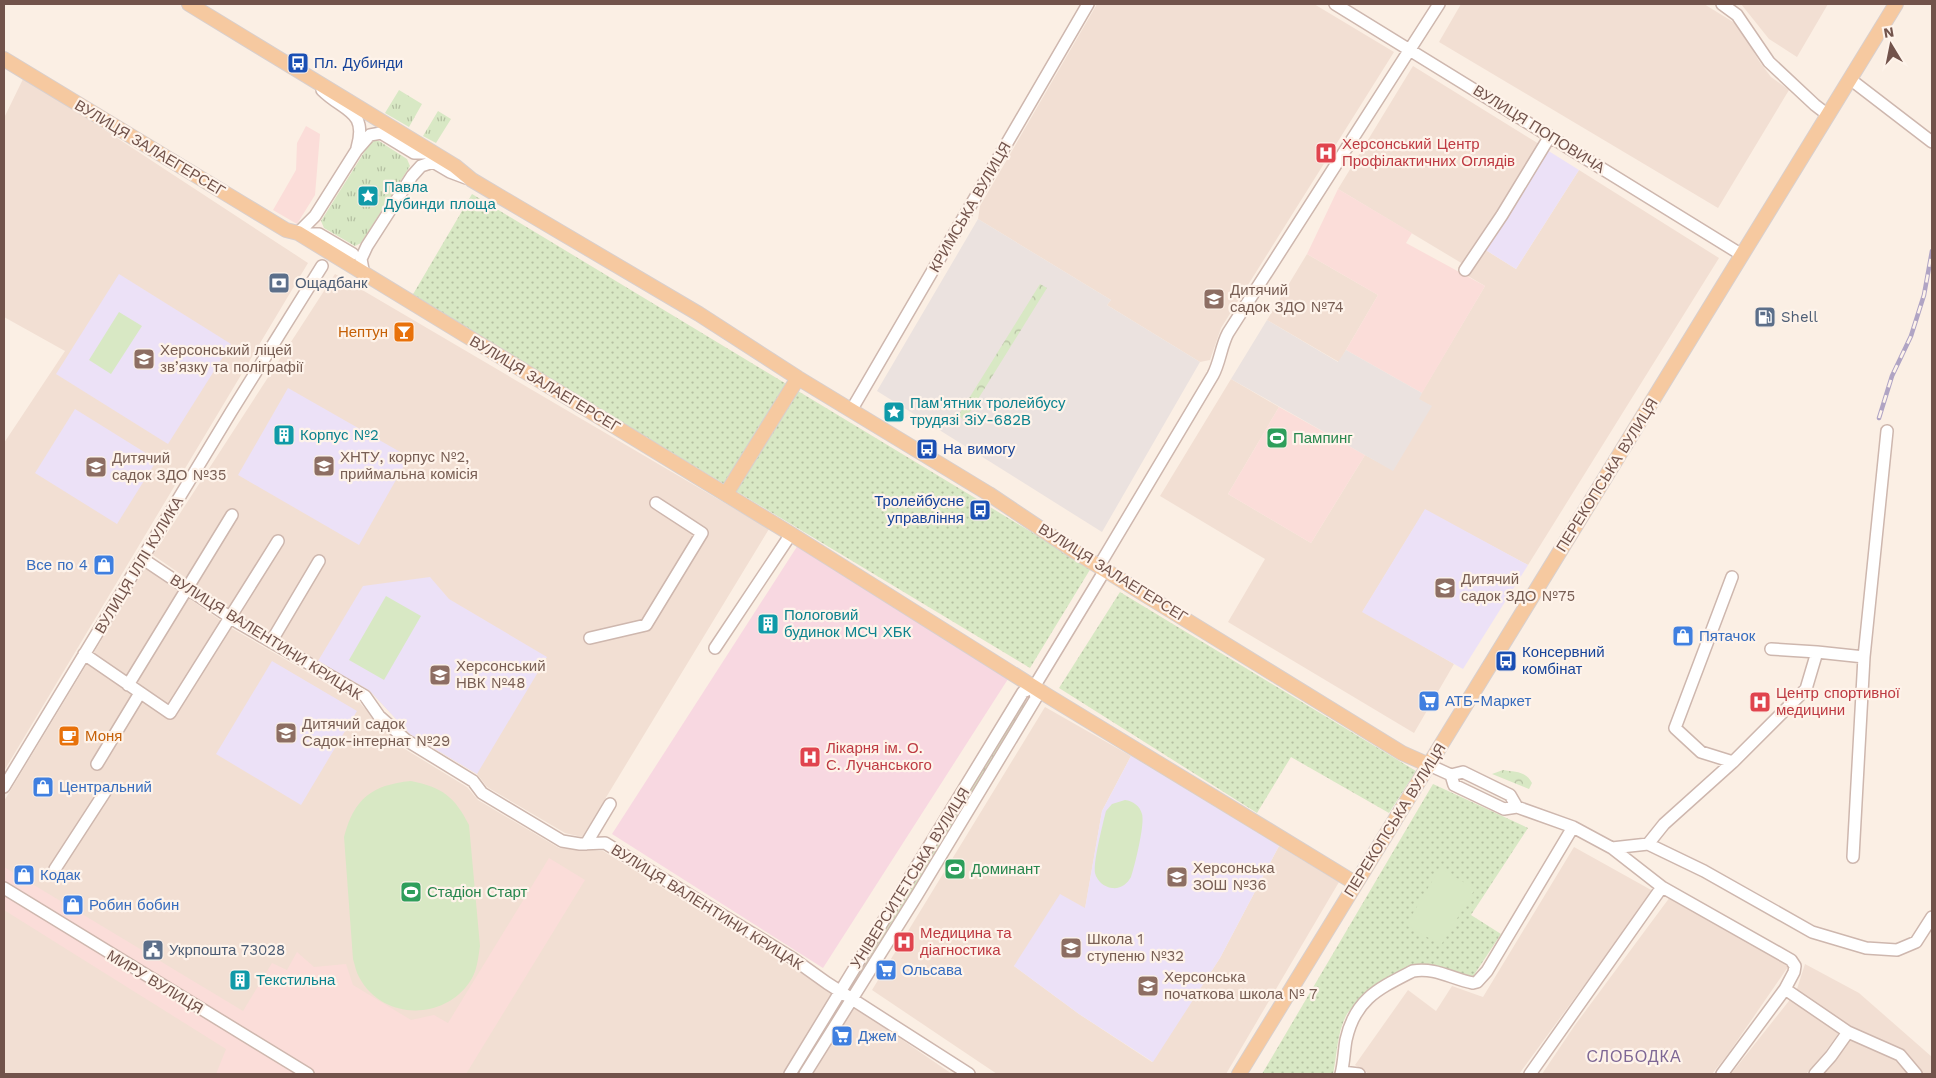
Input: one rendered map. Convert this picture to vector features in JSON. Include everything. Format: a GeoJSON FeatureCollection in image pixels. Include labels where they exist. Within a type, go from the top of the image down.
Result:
{"type":"FeatureCollection","features":[{"type":"Feature","properties":{"kind":"main road"},"geometry":{"type":"LineString","coordinates":[[189,4],[312,80]]}},
{"type":"Feature","properties":{"kind":"main road","name":"ПЕРЕКОПСЬКА ВУЛИЦЯ"},"geometry":{"type":"LineString","coordinates":[[1239,1074],[1896,4]]}},
{"type":"Feature","properties":{"kind":"main road","name":"ВУЛИЦЯ ЗАЛАЕГЕРСЕГ"},"geometry":{"type":"LineString","coordinates":[[4,59],[286,230],[320,241],[347,257],[364,275],[726,494],[1034,687],[1355,883]]}},
{"type":"Feature","properties":{"kind":"main road","name":"ВУЛИЦЯ ЗАЛАЕГЕРСЕГ"},"geometry":{"type":"LineString","coordinates":[[312,80],[334,91],[456,166],[472,180],[699,314],[798,378],[852,409],[989,494],[1102,568],[1402,753],[1429,765]]}},
{"type":"Feature","properties":{"kind":"main road"},"geometry":{"type":"LineString","coordinates":[[726,494],[798,378]]}},
{"type":"Feature","properties":{"kind":"street","name":"КРИМСЬКА ВУЛИЦЯ"},"geometry":{"type":"LineString","coordinates":[[852,409],[1088,4]]}},
{"type":"Feature","properties":{"kind":"street","name":"ВУЛИЦЯ ПОПОВИЧА"},"geometry":{"type":"LineString","coordinates":[[1335,4],[1742,255]]}},
{"type":"Feature","properties":{"kind":"street","name":"УНІВЕРСИТЕТСЬКА ВУЛИЦЯ"},"geometry":{"type":"LineString","coordinates":[[790,1074],[1024,692],[1034,687],[1213,376],[1228,333],[1439,4]]}},
{"type":"Feature","properties":{"kind":"street"},"geometry":{"type":"LineString","coordinates":[[1723,4],[1737,15],[1769,62],[1815,105],[1828,114]]}},
{"type":"Feature","properties":{"kind":"street"},"geometry":{"type":"LineString","coordinates":[[1850,79],[1932,142]]}},
{"type":"Feature","properties":{"kind":"street"},"geometry":{"type":"LineString","coordinates":[[312,80],[329,97],[355,115],[360,123],[360,136],[356,151]]}},
{"type":"Feature","properties":{"kind":"street"},"geometry":{"type":"LineString","coordinates":[[298,233],[315,216],[356,151],[370,135],[381,133],[414,153],[433,153]]}},
{"type":"Feature","properties":{"kind":"street"},"geometry":{"type":"LineString","coordinates":[[1465,270],[1502,215],[1550,136]]}},
{"type":"Feature","properties":{"kind":"street"},"geometry":{"type":"LineString","coordinates":[[409,138],[416,163],[412,176]]}},
{"type":"Feature","properties":{"kind":"street"},"geometry":{"type":"LineString","coordinates":[[364,275],[361,259],[367,246],[412,176],[421,166],[433,162],[450,172],[472,180]]}},
{"type":"Feature","properties":{"kind":"street"},"geometry":{"type":"LineString","coordinates":[[315,216],[322,266],[347,257],[367,246]]}},
{"type":"Feature","properties":{"kind":"street","name":"ВУЛИЦЯ ІЛЛІ КУЛИКА"},"geometry":{"type":"LineString","coordinates":[[4,787],[231,412],[322,266]]}},
{"type":"Feature","properties":{"kind":"street"},"geometry":{"type":"LineString","coordinates":[[1853,857],[1864,657],[1887,430]]}},
{"type":"Feature","properties":{"kind":"street"},"geometry":{"type":"LineString","coordinates":[[590,638],[646,625],[702,533],[656,503]]}},
{"type":"Feature","properties":{"kind":"street"},"geometry":{"type":"LineString","coordinates":[[128,685],[232,515]]}},
{"type":"Feature","properties":{"kind":"street"},"geometry":{"type":"LineString","coordinates":[[715,648],[791,534]]}},
{"type":"Feature","properties":{"kind":"street"},"geometry":{"type":"LineString","coordinates":[[84,654],[170,713],[278,541]]}},
{"type":"Feature","properties":{"kind":"street","name":"ВУЛИЦЯ ВАЛЕНТИНИ КРИЦАК"},"geometry":{"type":"LineString","coordinates":[[143,559],[230,618],[365,696],[378,716],[406,740],[473,781],[482,793],[562,841],[605,844],[792,958],[969,1074]]}},
{"type":"Feature","properties":{"kind":"street"},"geometry":{"type":"LineString","coordinates":[[271,642],[319,562]]}},
{"type":"Feature","properties":{"kind":"street"},"geometry":{"type":"LineString","coordinates":[[1732,577],[1676,728],[1701,752],[1733,762]]}},
{"type":"Feature","properties":{"kind":"street"},"geometry":{"type":"LineString","coordinates":[[1770,649],[1864,657]]}},
{"type":"Feature","properties":{"kind":"street"},"geometry":{"type":"LineString","coordinates":[[1648,844],[1664,824],[1733,762],[1806,689],[1817,652]]}},
{"type":"Feature","properties":{"kind":"street","name":"УНІВЕРСИТЕТСЬКА ВУЛИЦЯ"},"geometry":{"type":"LineString","coordinates":[[806,1074],[935,866],[1036,698],[1034,687]]}},
{"type":"Feature","properties":{"kind":"street"},"geometry":{"type":"LineString","coordinates":[[97,764],[140,693]]}},
{"type":"Feature","properties":{"kind":"street"},"geometry":{"type":"LineString","coordinates":[[1429,765],[1451,775],[1454,785],[1504,809],[1517,807],[1573,827],[1612,848],[1662,887],[1791,960],[1795,966],[1794,972],[1785,989],[1722,1074]]}},
{"type":"Feature","properties":{"kind":"street"},"geometry":{"type":"LineString","coordinates":[[55,869],[105,792]]}},
{"type":"Feature","properties":{"kind":"street"},"geometry":{"type":"LineString","coordinates":[[586,844],[610,804]]}},
{"type":"Feature","properties":{"kind":"street"},"geometry":{"type":"LineString","coordinates":[[1359,1074],[1341,1073],[1346,1040],[1354,1017],[1362,1003],[1413,971],[1436,971],[1472,983],[1480,979],[1573,827]]}},
{"type":"Feature","properties":{"kind":"street"},"geometry":{"type":"LineString","coordinates":[[1612,848],[1648,844],[1704,871],[1812,932],[1866,948],[1897,950],[1916,942],[1932,917]]}},
{"type":"Feature","properties":{"kind":"street"},"geometry":{"type":"LineString","coordinates":[[1530,1074],[1662,887]]}},
{"type":"Feature","properties":{"kind":"street","name":"МИРУ ВУЛИЦЯ"},"geometry":{"type":"LineString","coordinates":[[4,888],[308,1074]]}},
{"type":"Feature","properties":{"kind":"street"},"geometry":{"type":"LineString","coordinates":[[1785,989],[1848,1032],[1900,1055],[1916,1074]]}},
{"type":"Feature","properties":{"kind":"street"},"geometry":{"type":"LineString","coordinates":[[1815,1074],[1848,1032]]}},
{"type":"Feature","properties":{"kind":"shaded area"},"geometry":{"type":"Polygon","coordinates":[[[1097,4],[1314,4],[1394,52],[1221,328],[1210,360],[1200,362],[1107,305],[1111,300],[978,219],[980,206],[1097,4]]]}},
{"type":"Feature","properties":{"kind":"shaded area"},"geometry":{"type":"Polygon","coordinates":[[[1461,4],[1704,4],[1738,25],[1759,61],[1771,77],[1789,90],[1718,208],[1439,42],[1461,4]]]}},
{"type":"Feature","properties":{"kind":"shaded area"},"geometry":{"type":"Polygon","coordinates":[[[1741,4],[1828,4],[1797,57],[1769,39],[1741,4]]]}},
{"type":"Feature","properties":{"kind":"shaded area"},"geometry":{"type":"Polygon","coordinates":[[[1413,66],[1539,144],[1463,264],[1338,189],[1413,66]]]}},
{"type":"Feature","properties":{"kind":"shaded area"},"geometry":{"type":"Polygon","coordinates":[[[24,77],[308,263],[4,771],[4,443],[65,351],[4,317],[4,118],[24,77]]]}},
{"type":"Feature","properties":{"kind":"shaded area"},"geometry":{"type":"Polygon","coordinates":[[[306,126],[320,134],[315,195],[297,224],[273,210],[296,170],[297,143],[306,126]]]}},
{"type":"Feature","properties":{"kind":"shaded area"},"geometry":{"type":"Polygon","coordinates":[[[1547,150],[1579,170],[1516,269],[1484,249],[1547,150]]]}},
{"type":"Feature","properties":{"kind":"shaded area"},"geometry":{"type":"Polygon","coordinates":[[[1579,170],[1719,258],[1528,565],[1425,510],[1363,611],[1454,664],[1414,733],[1228,622],[1265,559],[1160,496],[1231,379],[1279,407],[1228,494],[1311,543],[1365,455],[1393,470],[1431,406],[1418,399],[1485,286],[1468,276],[1484,249],[1516,269],[1579,170]]]}},
{"type":"Feature","properties":{"kind":"shaded area"},"geometry":{"type":"Polygon","coordinates":[[[1338,189],[1412,233],[1406,243],[1485,286],[1422,393],[1346,350],[1378,295],[1307,254],[1338,189]]]}},
{"type":"Feature","properties":{"kind":"shaded area"},"geometry":{"type":"Polygon","coordinates":[[[978,219],[1111,300],[1107,305],[1200,362],[1102,532],[877,391],[978,219]]]}},
{"type":"Feature","properties":{"kind":"shaded area"},"geometry":{"type":"Polygon","coordinates":[[[1307,254],[1378,295],[1339,362],[1267,320],[1307,254]]]}},
{"type":"Feature","properties":{"kind":"shaded area","name":"Херсонський ліцей зв’язку та поліграфії"},"geometry":{"type":"Polygon","coordinates":[[[119,274],[231,344],[168,444],[56,374],[119,274]]]}},
{"type":"Feature","properties":{"kind":"shaded area"},"geometry":{"type":"Polygon","coordinates":[[[335,274],[769,529],[582,837],[565,833],[487,787],[477,774],[410,734],[369,690],[241,616],[153,555],[335,274]]]}},
{"type":"Feature","properties":{"kind":"shaded area"},"geometry":{"type":"Polygon","coordinates":[[[1267,320],[1338,362],[1346,350],[1422,393],[1419,399],[1432,406],[1393,471],[1231,379],[1267,320]]]}},
{"type":"Feature","properties":{"kind":"shaded area","name":"ХНТУ, корпус №2, приймальна комісія"},"geometry":{"type":"Polygon","coordinates":[[[288,388],[409,457],[359,545],[238,475],[288,388]]]}},
{"type":"Feature","properties":{"kind":"shaded area"},"geometry":{"type":"Polygon","coordinates":[[[1279,407],[1365,455],[1311,543],[1228,494],[1279,407]]]}},
{"type":"Feature","properties":{"kind":"shaded area","name":"Дитячий садок ЗДО №35"},"geometry":{"type":"Polygon","coordinates":[[[75,409],[157,460],[117,524],[35,473],[75,409]]]}},
{"type":"Feature","properties":{"kind":"shaded area","name":"Дитячий садок ЗДО №75"},"geometry":{"type":"Polygon","coordinates":[[[1425,509],[1528,565],[1463,669],[1362,612],[1425,509]]]}},
{"type":"Feature","properties":{"kind":"shaded area","name":"Лікарня ім. О. С. Лучанського"},"geometry":{"type":"Polygon","coordinates":[[[798,545],[1008,679],[823,968],[612,834],[798,545]]]}},
{"type":"Feature","properties":{"kind":"shaded area"},"geometry":{"type":"Polygon","coordinates":[[[145,568],[233,629],[359,702],[400,746],[467,787],[478,800],[559,848],[603,851],[834,993],[784,1074],[323,1074],[4,881],[4,801],[145,568]]]}},
{"type":"Feature","properties":{"kind":"shaded area","name":"Херсонський НВК №48"},"geometry":{"type":"Polygon","coordinates":[[[430,577],[449,599],[547,657],[477,774],[410,734],[369,690],[318,661],[363,586],[430,577]]]}},
{"type":"Feature","properties":{"kind":"shaded area","name":"Дитячий садок Садок-інтернат №29"},"geometry":{"type":"Polygon","coordinates":[[[272,661],[357,711],[301,805],[216,754],[272,661]]]}},
{"type":"Feature","properties":{"kind":"shaded area"},"geometry":{"type":"Polygon","coordinates":[[[1045,707],[1131,756],[1102,811],[1085,909],[1014,966],[1079,1014],[1152,1062],[1220,958],[1279,846],[1339,882],[1226,1074],[997,1074],[872,990],[1045,707]]]}},
{"type":"Feature","properties":{"kind":"shaded area"},"geometry":{"type":"Polygon","coordinates":[[[1131,756],[1279,846],[1220,958],[1153,1062],[1079,1014],[1014,966],[1060,894],[1085,908],[1102,811],[1131,756]]]}},
{"type":"Feature","properties":{"kind":"shaded area"},"geometry":{"type":"Polygon","coordinates":[[[1574,847],[1653,891],[1519,1074],[1369,1074],[1355,1065],[1408,990],[1436,1011],[1452,986],[1483,997],[1574,847]]]}},
{"type":"Feature","properties":{"kind":"shaded area"},"geometry":{"type":"Polygon","coordinates":[[[549,858],[585,880],[466,1074],[216,1074],[226,1049],[4,910],[4,867],[243,1011],[272,963],[287,970],[297,952],[314,967],[346,964],[353,985],[411,1020],[434,1015],[448,1023],[549,858]]]}},
{"type":"Feature","properties":{"kind":"shaded area"},"geometry":{"type":"Polygon","coordinates":[[[4,894],[297,1074],[4,1074],[4,894]]]}},
{"type":"Feature","properties":{"kind":"shaded area"},"geometry":{"type":"Polygon","coordinates":[[[1670,897],[1790,964],[1728,1054],[1712,1074],[1542,1074],[1575,1025],[1670,897]]]}},
{"type":"Feature","properties":{"kind":"shaded area"},"geometry":{"type":"Polygon","coordinates":[[[1805,964],[1859,993],[1932,1057],[1932,1074],[1922,1074],[1902,1052],[1841,1021],[1796,992],[1805,964]]]}},
{"type":"Feature","properties":{"kind":"shaded area"},"geometry":{"type":"Polygon","coordinates":[[[1792,997],[1840,1031],[1825,1052],[1806,1074],[1731,1074],[1792,997]]]}},
{"type":"Feature","properties":{"kind":"shaded area"},"geometry":{"type":"Polygon","coordinates":[[[853,1006],[952,1074],[811,1074],[853,1006]]]}},
{"type":"Feature","properties":{"kind":"shaded area"},"geometry":{"type":"Polygon","coordinates":[[[1849,1039],[1891,1055],[1909,1074],[1819,1074],[1849,1039]]]}},
{"type":"Feature","properties":{"kind":"green space"},"geometry":{"type":"Polygon","coordinates":[[[399,90],[422,104],[409,127],[385,113],[399,90]]]}},
{"type":"Feature","properties":{"kind":"green space"},"geometry":{"type":"Polygon","coordinates":[[[438,111],[451,119],[436,143],[423,136],[438,111]]]}},
{"type":"Feature","properties":{"kind":"green space"},"geometry":{"type":"Polygon","coordinates":[[[374,140],[379,141],[407,159],[410,166],[361,243],[355,246],[324,228],[321,221],[370,143],[374,140]]]}},
{"type":"Feature","properties":{"kind":"green space"},"geometry":{"type":"Polygon","coordinates":[[[472,194],[1091,568],[1030,668],[412,296],[472,194]]]}},
{"type":"Feature","properties":{"kind":"green space"},"geometry":{"type":"Polygon","coordinates":[[[1040,284],[1047,288],[965,420],[958,416],[1040,284]]]}},
{"type":"Feature","properties":{"kind":"green space"},"geometry":{"type":"Polygon","coordinates":[[[119,312],[142,326],[111,374],[89,360],[119,312]]]}},
{"type":"Feature","properties":{"kind":"green space"},"geometry":{"type":"Polygon","coordinates":[[[1120,592],[1416,771],[1389,813],[1291,757],[1257,813],[1059,688],[1120,592]]]}},
{"type":"Feature","properties":{"kind":"green space"},"geometry":{"type":"Polygon","coordinates":[[[386,596],[421,616],[384,680],[349,660],[386,596]]]}},
{"type":"Feature","properties":{"kind":"green space"},"geometry":{"type":"Polygon","coordinates":[[[1023,702],[1027,704],[858,980],[853,977],[1023,702]]]}},
{"type":"Feature","properties":{"kind":"green space"},"geometry":{"type":"Polygon","coordinates":[[[1503,770],[1527,776],[1532,783],[1529,789],[1492,774],[1503,770]]]}},
{"type":"Feature","properties":{"kind":"green space","name":"Стадіон Старт"},"geometry":{"type":"Polygon","coordinates":[[[411,781],[431,786],[453,800],[469,825],[480,946],[474,974],[469,983],[457,995],[444,1004],[428,1009],[412,1010],[397,1008],[382,1001],[369,991],[357,973],[353,959],[344,837],[353,813],[366,796],[385,786],[411,781]]]}},
{"type":"Feature","properties":{"kind":"green space"},"geometry":{"type":"Polygon","coordinates":[[[1433,784],[1528,828],[1471,915],[1501,934],[1472,978],[1420,965],[1402,972],[1360,1000],[1347,1014],[1344,1021],[1339,1036],[1333,1074],[1262,1074],[1433,784]]]}},
{"type":"Feature","properties":{"kind":"green space"},"geometry":{"type":"Polygon","coordinates":[[[1125,800],[1136,804],[1141,811],[1143,819],[1141,835],[1131,877],[1123,886],[1112,888],[1104,885],[1097,879],[1095,861],[1106,811],[1112,804],[1125,800]]]}},
{"type":"Feature","properties":{"kind":"green space"},"geometry":{"type":"Polygon","coordinates":[[[1440,868],[1475,889],[1441,945],[1406,925],[1440,868]]]}},
{"type":"Feature","properties":{"kind":"railway"},"geometry":{"type":"LineString","coordinates":[[1879,418],[1892,376],[1911,336],[1924,295],[1932,251]]}},
{"type":"Feature","properties":{"kind":"place","name":"Пл. Дубинди"},"geometry":{"type":"Point","coordinates":[298,63]}},
{"type":"Feature","properties":{"kind":"place","name":"Херсонський Центр Профілактичних Оглядів"},"geometry":{"type":"Point","coordinates":[1326,153]}},
{"type":"Feature","properties":{"kind":"place","name":"Павла Дубинди площа"},"geometry":{"type":"Point","coordinates":[368,196]}},
{"type":"Feature","properties":{"kind":"place","name":"Ощадбанк"},"geometry":{"type":"Point","coordinates":[279,283]}},
{"type":"Feature","properties":{"kind":"place","name":"Дитячий садок ЗДО №74"},"geometry":{"type":"Point","coordinates":[1214,299]}},
{"type":"Feature","properties":{"kind":"place","name":"Shell"},"geometry":{"type":"Point","coordinates":[1765,317]}},
{"type":"Feature","properties":{"kind":"place","name":"Нептун"},"geometry":{"type":"Point","coordinates":[404,332]}},
{"type":"Feature","properties":{"kind":"place","name":"Херсонський ліцей зв’язку та поліграфії"},"geometry":{"type":"Point","coordinates":[144,359]}},
{"type":"Feature","properties":{"kind":"place","name":"Пам'ятник тролейбусу трудязі ЗіУ-682В"},"geometry":{"type":"Point","coordinates":[894,412]}},
{"type":"Feature","properties":{"kind":"place","name":"Корпус №2"},"geometry":{"type":"Point","coordinates":[284,435]}},
{"type":"Feature","properties":{"kind":"place","name":"Пампинг"},"geometry":{"type":"Point","coordinates":[1277,438]}},
{"type":"Feature","properties":{"kind":"place","name":"На вимогу"},"geometry":{"type":"Point","coordinates":[927,449]}},
{"type":"Feature","properties":{"kind":"place","name":"ХНТУ, корпус №2, приймальна комісія"},"geometry":{"type":"Point","coordinates":[324,466]}},
{"type":"Feature","properties":{"kind":"place","name":"Дитячий садок ЗДО №35"},"geometry":{"type":"Point","coordinates":[96,467]}},
{"type":"Feature","properties":{"kind":"place","name":"Тролейбусне управління"},"geometry":{"type":"Point","coordinates":[980,510]}},
{"type":"Feature","properties":{"kind":"place","name":"Все по 4"},"geometry":{"type":"Point","coordinates":[104,565]}},
{"type":"Feature","properties":{"kind":"place","name":"Дитячий садок ЗДО №75"},"geometry":{"type":"Point","coordinates":[1445,588]}},
{"type":"Feature","properties":{"kind":"place","name":"Пологовий будинок МСЧ ХБК"},"geometry":{"type":"Point","coordinates":[768,624]}},
{"type":"Feature","properties":{"kind":"place","name":"Пятачок"},"geometry":{"type":"Point","coordinates":[1683,636]}},
{"type":"Feature","properties":{"kind":"place","name":"Консервний комбінат"},"geometry":{"type":"Point","coordinates":[1506,661]}},
{"type":"Feature","properties":{"kind":"place","name":"Херсонський НВК №48"},"geometry":{"type":"Point","coordinates":[440,675]}},
{"type":"Feature","properties":{"kind":"place","name":"АТБ-Маркет"},"geometry":{"type":"Point","coordinates":[1429,701]}},
{"type":"Feature","properties":{"kind":"place","name":"Центр спортивної медицини"},"geometry":{"type":"Point","coordinates":[1760,702]}},
{"type":"Feature","properties":{"kind":"place","name":"Дитячий садок Садок-інтернат №29"},"geometry":{"type":"Point","coordinates":[286,733]}},
{"type":"Feature","properties":{"kind":"place","name":"Моня"},"geometry":{"type":"Point","coordinates":[69,736]}},
{"type":"Feature","properties":{"kind":"place","name":"Лікарня ім. О. С. Лучанського"},"geometry":{"type":"Point","coordinates":[810,757]}},
{"type":"Feature","properties":{"kind":"place","name":"Центральний"},"geometry":{"type":"Point","coordinates":[43,787]}},
{"type":"Feature","properties":{"kind":"place","name":"Доминант"},"geometry":{"type":"Point","coordinates":[955,869]}},
{"type":"Feature","properties":{"kind":"place","name":"Кодак"},"geometry":{"type":"Point","coordinates":[24,875]}},
{"type":"Feature","properties":{"kind":"place","name":"Херсонська ЗОШ №36"},"geometry":{"type":"Point","coordinates":[1177,877]}},
{"type":"Feature","properties":{"kind":"place","name":"Стадіон Старт"},"geometry":{"type":"Point","coordinates":[411,892]}},
{"type":"Feature","properties":{"kind":"place","name":"Робин бобин"},"geometry":{"type":"Point","coordinates":[73,905]}},
{"type":"Feature","properties":{"kind":"place","name":"Медицина та діагностика"},"geometry":{"type":"Point","coordinates":[904,942]}},
{"type":"Feature","properties":{"kind":"place","name":"Школа 1 ступеню №32"},"geometry":{"type":"Point","coordinates":[1071,948]}},
{"type":"Feature","properties":{"kind":"place","name":"Укрпошта 73028"},"geometry":{"type":"Point","coordinates":[153,950]}},
{"type":"Feature","properties":{"kind":"place","name":"Ольсава"},"geometry":{"type":"Point","coordinates":[886,970]}},
{"type":"Feature","properties":{"kind":"place","name":"Текстильна"},"geometry":{"type":"Point","coordinates":[240,980]}},
{"type":"Feature","properties":{"kind":"place","name":"Херсонська початкова школа № 7"},"geometry":{"type":"Point","coordinates":[1148,986]}},
{"type":"Feature","properties":{"kind":"place","name":"Джем"},"geometry":{"type":"Point","coordinates":[842,1036]}},
{"type":"Feature","properties":{"kind":"district","name":"СЛОБОДКА"},"geometry":{"type":"Point","coordinates":[1634,1056]}}]}
